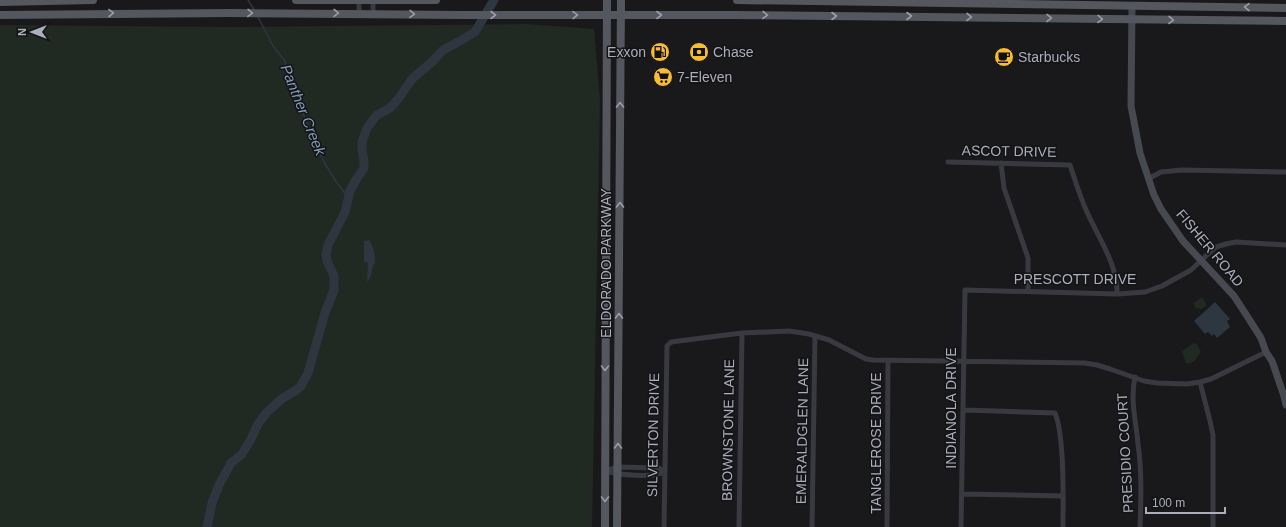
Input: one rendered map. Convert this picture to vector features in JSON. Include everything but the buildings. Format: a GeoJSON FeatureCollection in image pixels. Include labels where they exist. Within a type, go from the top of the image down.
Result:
{"type":"FeatureCollection","features":[{"type":"Feature","properties":{"kind":"main road"},"geometry":{"type":"LineString","coordinates":[[72,0],[72,14]]}},
{"type":"Feature","properties":{"kind":"main road"},"geometry":{"type":"LineString","coordinates":[[0,2],[93,0]]}},
{"type":"Feature","properties":{"kind":"main road"},"geometry":{"type":"LineString","coordinates":[[296,0],[436,0]]}},
{"type":"Feature","properties":{"kind":"main road","name":"ELDORADO PARKWAY"},"geometry":{"type":"LineString","coordinates":[[604,527],[607,0]]}},
{"type":"Feature","properties":{"kind":"main road","name":"ELDORADO PARKWAY"},"geometry":{"type":"LineString","coordinates":[[617,527],[621,0]]}},
{"type":"Feature","properties":{"kind":"main road"},"geometry":{"type":"LineString","coordinates":[[737,0],[1286,8]]}},
{"type":"Feature","properties":{"kind":"main road"},"geometry":{"type":"LineString","coordinates":[[795,0],[795,15]]}},
{"type":"Feature","properties":{"kind":"main road"},"geometry":{"type":"LineString","coordinates":[[945,4],[945,17]]}},
{"type":"Feature","properties":{"kind":"main road"},"geometry":{"type":"LineString","coordinates":[[0,15],[231,13],[795,15],[1286,21]]}},
{"type":"Feature","properties":{"kind":"main road"},"geometry":{"type":"LineString","coordinates":[[606,134],[620,134]]}},
{"type":"Feature","properties":{"kind":"main road"},"geometry":{"type":"LineString","coordinates":[[606,245],[620,244]]}},
{"type":"Feature","properties":{"kind":"street"},"geometry":{"type":"LineString","coordinates":[[359,0],[359,14]]}},
{"type":"Feature","properties":{"kind":"street"},"geometry":{"type":"LineString","coordinates":[[372,14],[373,0]]}},
{"type":"Feature","properties":{"kind":"street","name":"FISHER ROAD"},"geometry":{"type":"LineString","coordinates":[[1132,6],[1131,106],[1140,153],[1154,195],[1161,210],[1183,241],[1234,296],[1261,338],[1266,352],[1276,371],[1286,405]]}},
{"type":"Feature","properties":{"kind":"street","name":"ASCOT DRIVE"},"geometry":{"type":"LineString","coordinates":[[948,162],[1070,165],[1086,210],[1114,272],[1117,294]]}},
{"type":"Feature","properties":{"kind":"street"},"geometry":{"type":"LineString","coordinates":[[1001,163],[1004,188],[1028,258],[1028,291]]}},
{"type":"Feature","properties":{"kind":"street"},"geometry":{"type":"LineString","coordinates":[[1148,179],[1161,172],[1182,170],[1286,172]]}},
{"type":"Feature","properties":{"kind":"street","name":"PRESCOTT DRIVE"},"geometry":{"type":"LineString","coordinates":[[965,290],[1117,294],[1145,292],[1162,286],[1191,270],[1200,260],[1216,247],[1236,242],[1286,245]]}},
{"type":"Feature","properties":{"kind":"street","name":"INDIANOLA DRIVE"},"geometry":{"type":"LineString","coordinates":[[961,527],[965,290]]}},
{"type":"Feature","properties":{"kind":"street"},"geometry":{"type":"LineString","coordinates":[[742,333],[789,331],[815,336],[829,340],[866,359],[873,360],[1085,363],[1097,365],[1144,381],[1173,384],[1200,382],[1223,373],[1266,352]]}},
{"type":"Feature","properties":{"kind":"street","name":"SILVERTON DRIVE"},"geometry":{"type":"LineString","coordinates":[[664,527],[667,346],[674,341],[742,333]]}},
{"type":"Feature","properties":{"kind":"street","name":"BROWNSTONE LANE"},"geometry":{"type":"LineString","coordinates":[[739,527],[742,333]]}},
{"type":"Feature","properties":{"kind":"street","name":"EMERALDGLEN LANE"},"geometry":{"type":"LineString","coordinates":[[812,527],[815,336]]}},
{"type":"Feature","properties":{"kind":"street","name":"TANGLEROSE DRIVE"},"geometry":{"type":"LineString","coordinates":[[887,527],[888,360]]}},
{"type":"Feature","properties":{"kind":"street","name":"PRESIDIO COURT"},"geometry":{"type":"LineString","coordinates":[[1135,377],[1132,398],[1140,460],[1140,527]]}},
{"type":"Feature","properties":{"kind":"street"},"geometry":{"type":"LineString","coordinates":[[1200,382],[1213,435],[1213,527]]}},
{"type":"Feature","properties":{"kind":"street"},"geometry":{"type":"LineString","coordinates":[[964,410],[1055,413],[1060,435],[1063,464],[1063,527]]}},
{"type":"Feature","properties":{"kind":"street"},"geometry":{"type":"LineString","coordinates":[[605,471],[659,475],[664,472]]}},
{"type":"Feature","properties":{"kind":"street"},"geometry":{"type":"LineString","coordinates":[[962,494],[1063,496]]}},
{"type":"Feature","properties":{"kind":"shaded area"},"geometry":{"type":"Polygon","coordinates":[[[528,24],[594,29],[600,100],[592,527],[0,527],[0,25],[233,27],[528,24]]]}},
{"type":"Feature","properties":{"kind":"shaded area"},"geometry":{"type":"Polygon","coordinates":[[[369,240],[374,251],[375,264],[373,265],[371,276],[367,282],[368,263],[364,262],[364,241],[369,240]]]}},
{"type":"Feature","properties":{"kind":"shaded area"},"geometry":{"type":"Polygon","coordinates":[[[1202,297],[1207,305],[1202,309],[1195,308],[1194,303],[1202,297]]]}},
{"type":"Feature","properties":{"kind":"shaded area"},"geometry":{"type":"Polygon","coordinates":[[[1215,302],[1230,319],[1227,321],[1230,327],[1217,338],[1214,334],[1212,336],[1208,332],[1205,334],[1194,321],[1215,302]]]}},
{"type":"Feature","properties":{"kind":"shaded area"},"geometry":{"type":"Polygon","coordinates":[[[1194,343],[1197,344],[1201,352],[1193,362],[1188,364],[1186,363],[1182,351],[1194,343]]]}},
{"type":"Feature","properties":{"kind":"waterway","name":"Panther Creek"},"geometry":{"type":"LineString","coordinates":[[248,0],[254,10]]}},
{"type":"Feature","properties":{"kind":"waterway","name":"Panther Creek"},"geometry":{"type":"LineString","coordinates":[[207,527],[212,503],[219,485],[231,463],[242,454],[258,424],[267,412],[283,398],[301,386],[308,373],[325,313],[334,290],[334,276],[327,261],[326,255],[328,245],[345,212],[350,191],[364,168],[362,142],[367,128],[377,115],[390,108],[412,79],[433,61],[443,50],[475,32],[494,0]]}},
{"type":"Feature","properties":{"kind":"waterway","name":"Panther Creek"},"geometry":{"type":"LineString","coordinates":[[258,17],[273,46],[285,61],[287,76],[293,93],[324,162],[337,183],[349,198]]}},
{"type":"Feature","properties":{"kind":"place","name":"Exxon"},"geometry":{"type":"Point","coordinates":[660,52]}},
{"type":"Feature","properties":{"kind":"place","name":"Chase"},"geometry":{"type":"Point","coordinates":[699,52]}},
{"type":"Feature","properties":{"kind":"place","name":"Starbucks"},"geometry":{"type":"Point","coordinates":[1004,57]}},
{"type":"Feature","properties":{"kind":"place","name":"7-Eleven"},"geometry":{"type":"Point","coordinates":[663,77]}}]}
